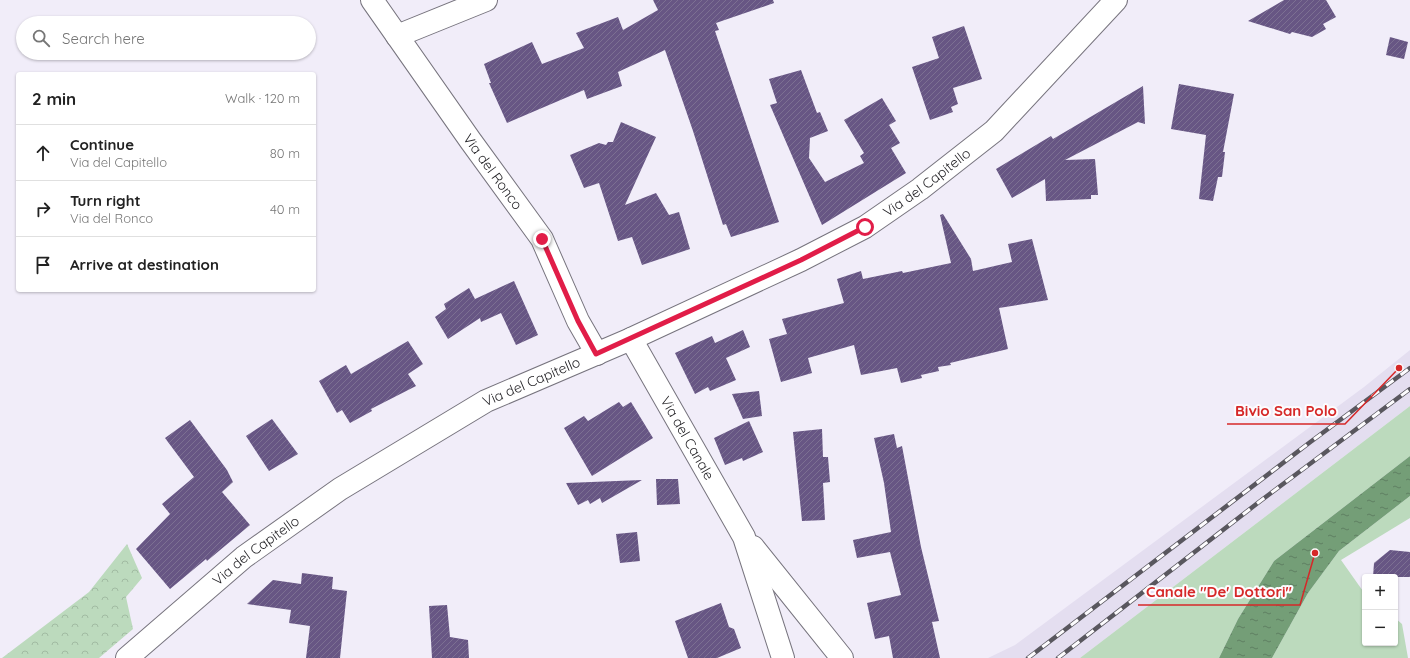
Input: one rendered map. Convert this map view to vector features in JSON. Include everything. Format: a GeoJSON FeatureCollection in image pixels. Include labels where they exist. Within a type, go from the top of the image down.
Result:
{"type":"FeatureCollection","features":[{"type":"Feature","properties":{"kind":"street","name":"Via del Ronco"},"geometry":{"type":"LineString","coordinates":[[372,0],[470,140],[542,239],[578,321],[596,354]]}},
{"type":"Feature","properties":{"kind":"street"},"geometry":{"type":"LineString","coordinates":[[397,36],[486,0]]}},
{"type":"Feature","properties":{"kind":"street","name":"Via del Capitello"},"geometry":{"type":"LineString","coordinates":[[127,658],[244,557],[340,489],[486,401],[631,339],[801,260],[871,223],[920,188],[994,131],[1116,0]]}},
{"type":"Feature","properties":{"kind":"street","name":"Via del Canale"},"geometry":{"type":"LineString","coordinates":[[631,339],[744,537],[842,658]]}},
{"type":"Feature","properties":{"kind":"street","name":"Via del Canale"},"geometry":{"type":"LineString","coordinates":[[744,537],[783,658]]}},
{"type":"Feature","properties":{"kind":"shaded area"},"geometry":{"type":"Polygon","coordinates":[[[1410,350],[1410,406],[1080,658],[988,658],[1015,645],[1364,387],[1410,350]]]}},
{"type":"Feature","properties":{"kind":"green space"},"geometry":{"type":"Polygon","coordinates":[[[1410,406],[1410,456],[1274,561],[1238,619],[1219,658],[1080,658],[1410,406]]]}},
{"type":"Feature","properties":{"kind":"green space"},"geometry":{"type":"Polygon","coordinates":[[[1410,496],[1410,518],[1341,560],[1362,590],[1362,646],[1398,646],[1398,621],[1402,624],[1408,658],[1272,658],[1308,593],[1339,551],[1410,496]]]}},
{"type":"Feature","properties":{"kind":"green space"},"geometry":{"type":"Polygon","coordinates":[[[127,544],[142,578],[126,597],[133,629],[99,658],[2,658],[89,592],[127,544]]]}},
{"type":"Feature","properties":{"kind":"water"},"geometry":{"type":"Polygon","coordinates":[[[1410,456],[1410,496],[1339,551],[1308,593],[1272,658],[1219,658],[1238,619],[1274,561],[1410,456]]]}},
{"type":"Feature","properties":{"kind":"building"},"geometry":{"type":"Polygon","coordinates":[[[653,0],[773,0],[774,3],[716,23],[719,30],[715,31],[779,222],[731,237],[726,224],[723,225],[665,50],[618,72],[622,86],[587,99],[584,90],[507,123],[489,83],[491,83],[484,64],[532,42],[542,64],[584,48],[576,33],[618,17],[623,30],[658,10],[653,0]]]}},
{"type":"Feature","properties":{"kind":"building"},"geometry":{"type":"Polygon","coordinates":[[[1284,0],[1326,0],[1336,17],[1323,24],[1326,29],[1312,37],[1292,32],[1290,34],[1248,21],[1284,0]]]}},
{"type":"Feature","properties":{"kind":"building"},"geometry":{"type":"Polygon","coordinates":[[[964,26],[982,79],[953,88],[958,104],[951,107],[953,112],[930,120],[912,67],[939,58],[932,37],[964,26]]]}},
{"type":"Feature","properties":{"kind":"building"},"geometry":{"type":"Polygon","coordinates":[[[1390,37],[1408,42],[1404,59],[1386,55],[1390,37]]]}},
{"type":"Feature","properties":{"kind":"building"},"geometry":{"type":"Polygon","coordinates":[[[801,70],[817,113],[820,112],[828,131],[810,138],[809,158],[825,182],[864,163],[860,156],[864,153],[844,120],[882,98],[896,121],[889,125],[900,143],[891,148],[906,173],[822,225],[770,105],[777,103],[769,79],[801,70]]]}},
{"type":"Feature","properties":{"kind":"building"},"geometry":{"type":"Polygon","coordinates":[[[1179,84],[1234,94],[1223,152],[1225,152],[1222,177],[1218,177],[1213,201],[1199,199],[1206,135],[1171,129],[1179,84]]]}},
{"type":"Feature","properties":{"kind":"building"},"geometry":{"type":"Polygon","coordinates":[[[1143,86],[1145,124],[1138,122],[1065,160],[1095,159],[1098,195],[1091,195],[1091,199],[1046,201],[1045,179],[1012,198],[996,169],[1051,136],[1053,139],[1143,86]]]}},
{"type":"Feature","properties":{"kind":"building"},"geometry":{"type":"Polygon","coordinates":[[[621,122],[656,137],[625,205],[656,193],[669,215],[679,212],[690,249],[642,265],[632,237],[618,241],[599,183],[584,188],[570,155],[599,143],[606,145],[608,142],[613,142],[621,122]]]}},
{"type":"Feature","properties":{"kind":"building"},"geometry":{"type":"Polygon","coordinates":[[[943,214],[971,259],[973,271],[1012,262],[1008,244],[1032,239],[1048,300],[999,308],[1008,349],[950,363],[951,365],[938,367],[939,371],[921,375],[922,378],[901,383],[897,368],[861,375],[854,345],[808,358],[812,373],[781,382],[769,339],[787,334],[782,319],[844,303],[837,279],[861,271],[863,279],[902,271],[903,273],[951,263],[940,215],[943,214]]]}},
{"type":"Feature","properties":{"kind":"building"},"geometry":{"type":"Polygon","coordinates":[[[514,281],[538,335],[516,345],[501,313],[481,322],[480,318],[448,339],[435,317],[446,309],[444,304],[469,288],[475,299],[514,281]]]}},
{"type":"Feature","properties":{"kind":"building"},"geometry":{"type":"Polygon","coordinates":[[[743,330],[750,347],[726,358],[736,380],[710,391],[708,387],[695,394],[675,353],[712,336],[715,343],[743,330]]]}},
{"type":"Feature","properties":{"kind":"building"},"geometry":{"type":"Polygon","coordinates":[[[408,341],[423,364],[408,374],[416,386],[371,409],[372,411],[350,423],[342,410],[337,413],[319,381],[346,365],[351,374],[408,341]]]}},
{"type":"Feature","properties":{"kind":"building"},"geometry":{"type":"Polygon","coordinates":[[[759,391],[762,416],[743,419],[732,394],[759,391]]]}},
{"type":"Feature","properties":{"kind":"building"},"geometry":{"type":"Polygon","coordinates":[[[619,402],[623,407],[631,402],[653,438],[592,476],[564,428],[584,416],[588,421],[619,402]]]}},
{"type":"Feature","properties":{"kind":"building"},"geometry":{"type":"Polygon","coordinates":[[[272,419],[298,454],[269,471],[246,436],[272,419]]]}},
{"type":"Feature","properties":{"kind":"building"},"geometry":{"type":"Polygon","coordinates":[[[190,420],[227,470],[233,482],[222,492],[250,525],[207,561],[206,559],[170,589],[136,549],[170,514],[162,504],[194,477],[165,438],[190,420]]]}},
{"type":"Feature","properties":{"kind":"building"},"geometry":{"type":"Polygon","coordinates":[[[749,421],[763,452],[743,461],[742,458],[725,465],[714,438],[749,421]]]}},
{"type":"Feature","properties":{"kind":"building"},"geometry":{"type":"Polygon","coordinates":[[[822,429],[823,457],[828,457],[830,482],[823,483],[825,520],[802,521],[793,432],[822,429]]]}},
{"type":"Feature","properties":{"kind":"building"},"geometry":{"type":"Polygon","coordinates":[[[894,434],[897,448],[902,446],[921,547],[939,621],[932,622],[940,658],[893,658],[889,636],[875,639],[867,603],[901,595],[890,552],[857,558],[853,540],[891,532],[884,483],[874,438],[894,434]]]}},
{"type":"Feature","properties":{"kind":"building"},"geometry":{"type":"Polygon","coordinates":[[[656,479],[678,479],[680,504],[657,505],[656,479]]]}},
{"type":"Feature","properties":{"kind":"building"},"geometry":{"type":"Polygon","coordinates":[[[642,480],[602,503],[600,498],[590,504],[588,500],[578,505],[566,483],[642,480]]]}},
{"type":"Feature","properties":{"kind":"building"},"geometry":{"type":"Polygon","coordinates":[[[637,532],[640,561],[620,563],[616,534],[637,532]]]}},
{"type":"Feature","properties":{"kind":"building"},"geometry":{"type":"Polygon","coordinates":[[[1390,550],[1410,552],[1410,577],[1398,577],[1398,574],[1373,574],[1374,563],[1390,550]]]}},
{"type":"Feature","properties":{"kind":"building"},"geometry":{"type":"Polygon","coordinates":[[[302,573],[333,577],[332,589],[347,591],[340,658],[306,658],[310,626],[289,623],[291,610],[247,604],[273,580],[301,584],[302,573]]]}},
{"type":"Feature","properties":{"kind":"building"},"geometry":{"type":"Polygon","coordinates":[[[721,603],[729,627],[734,629],[741,648],[717,658],[688,658],[675,621],[721,603]]]}},
{"type":"Feature","properties":{"kind":"building"},"geometry":{"type":"Polygon","coordinates":[[[447,605],[450,637],[468,640],[469,658],[432,658],[429,606],[447,605]]]}},
{"type":"Feature","properties":{"kind":"railway"},"geometry":{"type":"LineString","coordinates":[[1028,658],[1309,443],[1410,368]]}},
{"type":"Feature","properties":{"kind":"railway"},"geometry":{"type":"LineString","coordinates":[[1058,658],[1259,502],[1410,389]]}},
{"type":"Feature","properties":{"kind":"place","name":"Bivio San Polo"},"geometry":{"type":"Point","coordinates":[1399,368]}},
{"type":"Feature","properties":{"kind":"place","name":"Canale \"De' Dottori\""},"geometry":{"type":"Point","coordinates":[1315,553]}},
{"type":"Feature","properties":{"kind":"route"},"geometry":{"type":"LineString","coordinates":[[542,239],[578,321],[596,354],[801,260],[865,227]]}}]}
